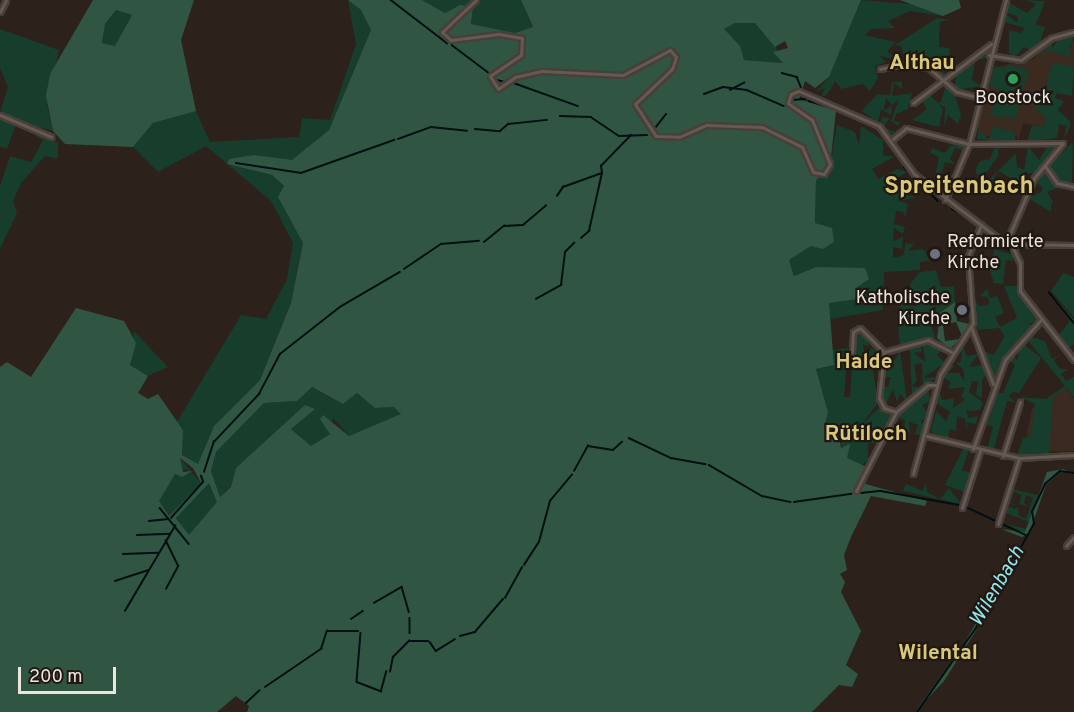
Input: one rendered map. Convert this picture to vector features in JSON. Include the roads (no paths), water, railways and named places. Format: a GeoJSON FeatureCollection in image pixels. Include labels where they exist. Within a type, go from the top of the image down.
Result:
{"type":"FeatureCollection","features":[{"type":"Feature","properties":{"kind":"street"},"geometry":{"type":"LineString","coordinates":[[0,12],[6,0]]}},
{"type":"Feature","properties":{"kind":"street"},"geometry":{"type":"LineString","coordinates":[[476,0],[442,32],[451,40],[501,34],[523,40],[521,55],[490,76],[498,89],[515,77],[541,71],[623,75],[670,50],[676,57],[672,69],[635,104],[652,133],[677,138],[706,125],[762,127],[802,147],[813,172],[822,174],[831,166],[819,133],[809,115],[791,107],[788,99],[799,91],[823,104],[857,112],[893,139],[905,165],[945,200],[1006,244],[1012,246],[1074,245]]}},
{"type":"Feature","properties":{"kind":"street"},"geometry":{"type":"LineString","coordinates":[[945,200],[969,144],[981,98],[991,44],[1006,0]]}},
{"type":"Feature","properties":{"kind":"street"},"geometry":{"type":"LineString","coordinates":[[990,55],[1021,60],[1048,40],[1074,32]]}},
{"type":"Feature","properties":{"kind":"street"},"geometry":{"type":"LineString","coordinates":[[913,103],[946,83],[991,44]]}},
{"type":"Feature","properties":{"kind":"street"},"geometry":{"type":"LineString","coordinates":[[880,69],[915,65],[934,71],[946,83],[981,98]]}},
{"type":"Feature","properties":{"kind":"street"},"geometry":{"type":"LineString","coordinates":[[0,115],[52,137]]}},
{"type":"Feature","properties":{"kind":"street"},"geometry":{"type":"LineString","coordinates":[[893,139],[906,128],[969,144],[1062,142],[1044,166],[1006,244]]}},
{"type":"Feature","properties":{"kind":"street"},"geometry":{"type":"LineString","coordinates":[[1044,166],[1057,183],[1074,187]]}},
{"type":"Feature","properties":{"kind":"street"},"geometry":{"type":"LineString","coordinates":[[981,225],[968,256],[971,327],[993,384]]}},
{"type":"Feature","properties":{"kind":"street"},"geometry":{"type":"LineString","coordinates":[[1012,246],[1020,263],[1020,291],[1074,360]]}},
{"type":"Feature","properties":{"kind":"street"},"geometry":{"type":"LineString","coordinates":[[973,449],[993,384],[1012,349],[1041,320]]}},
{"type":"Feature","properties":{"kind":"street"},"geometry":{"type":"LineString","coordinates":[[913,474],[927,436],[937,385],[953,353],[971,327]]}},
{"type":"Feature","properties":{"kind":"street"},"geometry":{"type":"LineString","coordinates":[[852,352],[854,332],[860,328],[884,352]]}},
{"type":"Feature","properties":{"kind":"street"},"geometry":{"type":"LineString","coordinates":[[884,352],[928,340],[953,353]]}},
{"type":"Feature","properties":{"kind":"street"},"geometry":{"type":"LineString","coordinates":[[884,352],[879,398],[884,408],[896,412]]}},
{"type":"Feature","properties":{"kind":"street"},"geometry":{"type":"LineString","coordinates":[[856,490],[896,412],[928,385],[937,385]]}},
{"type":"Feature","properties":{"kind":"street"},"geometry":{"type":"LineString","coordinates":[[1003,456],[1020,402]]}},
{"type":"Feature","properties":{"kind":"street"},"geometry":{"type":"LineString","coordinates":[[927,436],[1003,456],[1019,458],[1074,455]]}},
{"type":"Feature","properties":{"kind":"street"},"geometry":{"type":"LineString","coordinates":[[962,508],[980,451]]}},
{"type":"Feature","properties":{"kind":"street"},"geometry":{"type":"LineString","coordinates":[[998,524],[1019,458]]}},
{"type":"Feature","properties":{"kind":"street"},"geometry":{"type":"LineString","coordinates":[[1066,546],[1074,537]]}},
{"type":"Feature","properties":{"kind":"waterway"},"geometry":{"type":"LineString","coordinates":[[391,0],[447,43]]}},
{"type":"Feature","properties":{"kind":"waterway"},"geometry":{"type":"LineString","coordinates":[[452,45],[489,73]]}},
{"type":"Feature","properties":{"kind":"waterway"},"geometry":{"type":"LineString","coordinates":[[782,73],[797,77],[802,89]]}},
{"type":"Feature","properties":{"kind":"waterway"},"geometry":{"type":"LineString","coordinates":[[493,79],[505,82]]}},
{"type":"Feature","properties":{"kind":"waterway"},"geometry":{"type":"LineString","coordinates":[[511,82],[578,106]]}},
{"type":"Feature","properties":{"kind":"waterway"},"geometry":{"type":"LineString","coordinates":[[730,90],[744,83]]}},
{"type":"Feature","properties":{"kind":"waterway"},"geometry":{"type":"LineString","coordinates":[[704,94],[723,87],[747,90],[784,106]]}},
{"type":"Feature","properties":{"kind":"waterway"},"geometry":{"type":"LineString","coordinates":[[791,100],[805,99]]}},
{"type":"Feature","properties":{"kind":"waterway"},"geometry":{"type":"LineString","coordinates":[[809,101],[839,109]]}},
{"type":"Feature","properties":{"kind":"waterway"},"geometry":{"type":"LineString","coordinates":[[656,127],[666,114]]}},
{"type":"Feature","properties":{"kind":"waterway"},"geometry":{"type":"LineString","coordinates":[[560,116],[591,117],[619,136],[647,135]]}},
{"type":"Feature","properties":{"kind":"waterway"},"geometry":{"type":"LineString","coordinates":[[475,129],[500,131],[508,124],[547,120]]}},
{"type":"Feature","properties":{"kind":"waterway"},"geometry":{"type":"LineString","coordinates":[[398,139],[431,127],[467,131]]}},
{"type":"Feature","properties":{"kind":"waterway"},"geometry":{"type":"LineString","coordinates":[[877,127],[883,133]]}},
{"type":"Feature","properties":{"kind":"waterway"},"geometry":{"type":"LineString","coordinates":[[557,196],[563,187],[602,173],[601,166],[631,135]]}},
{"type":"Feature","properties":{"kind":"waterway"},"geometry":{"type":"LineString","coordinates":[[236,163],[301,173],[394,140]]}},
{"type":"Feature","properties":{"kind":"waterway"},"geometry":{"type":"LineString","coordinates":[[904,167],[938,201]]}},
{"type":"Feature","properties":{"kind":"waterway"},"geometry":{"type":"LineString","coordinates":[[581,238],[589,231],[602,173]]}},
{"type":"Feature","properties":{"kind":"waterway"},"geometry":{"type":"LineString","coordinates":[[484,242],[504,226],[523,225],[546,206]]}},
{"type":"Feature","properties":{"kind":"waterway"},"geometry":{"type":"LineString","coordinates":[[952,209],[966,216]]}},
{"type":"Feature","properties":{"kind":"waterway"},"geometry":{"type":"LineString","coordinates":[[968,218],[974,222]]}},
{"type":"Feature","properties":{"kind":"waterway"},"geometry":{"type":"LineString","coordinates":[[984,230],[1012,252]]}},
{"type":"Feature","properties":{"kind":"waterway"},"geometry":{"type":"LineString","coordinates":[[404,269],[441,244],[479,241]]}},
{"type":"Feature","properties":{"kind":"waterway"},"geometry":{"type":"LineString","coordinates":[[536,299],[561,285],[565,252],[574,243]]}},
{"type":"Feature","properties":{"kind":"waterway"},"geometry":{"type":"LineString","coordinates":[[204,472],[214,442],[259,394],[280,354],[340,307],[400,272]]}},
{"type":"Feature","properties":{"kind":"waterway"},"geometry":{"type":"LineString","coordinates":[[1049,292],[1074,323]]}},
{"type":"Feature","properties":{"kind":"waterway"},"geometry":{"type":"LineString","coordinates":[[629,438],[671,458],[705,464]]}},
{"type":"Feature","properties":{"kind":"waterway"},"geometry":{"type":"LineString","coordinates":[[574,471],[588,446],[613,450],[622,442]]}},
{"type":"Feature","properties":{"kind":"waterway"},"geometry":{"type":"LineString","coordinates":[[709,465],[762,496],[790,502]]}},
{"type":"Feature","properties":{"kind":"waterway","name":"Wilenbach"},"geometry":{"type":"LineString","coordinates":[[917,712],[976,628],[1034,524],[1032,512],[1045,484],[1060,471],[1074,473]]}},
{"type":"Feature","properties":{"kind":"waterway"},"geometry":{"type":"LineString","coordinates":[[524,565],[539,542],[550,501],[572,475]]}},
{"type":"Feature","properties":{"kind":"waterway"},"geometry":{"type":"LineString","coordinates":[[171,518],[203,482],[201,476]]}},
{"type":"Feature","properties":{"kind":"waterway"},"geometry":{"type":"LineString","coordinates":[[861,493],[881,491],[959,505]]}},
{"type":"Feature","properties":{"kind":"waterway"},"geometry":{"type":"LineString","coordinates":[[794,502],[851,494]]}},
{"type":"Feature","properties":{"kind":"waterway"},"geometry":{"type":"LineString","coordinates":[[966,507],[1026,535]]}},
{"type":"Feature","properties":{"kind":"waterway"},"geometry":{"type":"LineString","coordinates":[[160,508],[189,544]]}},
{"type":"Feature","properties":{"kind":"waterway"},"geometry":{"type":"LineString","coordinates":[[149,521],[168,519]]}},
{"type":"Feature","properties":{"kind":"waterway"},"geometry":{"type":"LineString","coordinates":[[125,611],[175,526]]}},
{"type":"Feature","properties":{"kind":"waterway"},"geometry":{"type":"LineString","coordinates":[[137,535],[170,534]]}},
{"type":"Feature","properties":{"kind":"waterway"},"geometry":{"type":"LineString","coordinates":[[166,541],[178,566],[166,589]]}},
{"type":"Feature","properties":{"kind":"waterway"},"geometry":{"type":"LineString","coordinates":[[123,554],[158,553]]}},
{"type":"Feature","properties":{"kind":"waterway"},"geometry":{"type":"LineString","coordinates":[[505,598],[522,567]]}},
{"type":"Feature","properties":{"kind":"waterway"},"geometry":{"type":"LineString","coordinates":[[115,581],[148,570]]}},
{"type":"Feature","properties":{"kind":"waterway"},"geometry":{"type":"LineString","coordinates":[[374,603],[402,587],[409,612]]}},
{"type":"Feature","properties":{"kind":"waterway"},"geometry":{"type":"LineString","coordinates":[[460,636],[475,632],[503,599]]}},
{"type":"Feature","properties":{"kind":"waterway"},"geometry":{"type":"LineString","coordinates":[[351,619],[363,611]]}},
{"type":"Feature","properties":{"kind":"waterway"},"geometry":{"type":"LineString","coordinates":[[410,618],[410,633]]}},
{"type":"Feature","properties":{"kind":"waterway"},"geometry":{"type":"LineString","coordinates":[[265,687],[321,649],[327,631],[358,631]]}},
{"type":"Feature","properties":{"kind":"waterway"},"geometry":{"type":"LineString","coordinates":[[361,633],[357,682],[381,691],[386,672]]}},
{"type":"Feature","properties":{"kind":"waterway"},"geometry":{"type":"LineString","coordinates":[[430,642],[436,651],[455,639]]}},
{"type":"Feature","properties":{"kind":"waterway"},"geometry":{"type":"LineString","coordinates":[[390,672],[393,657],[409,641],[428,641]]}},
{"type":"Feature","properties":{"kind":"waterway"},"geometry":{"type":"LineString","coordinates":[[246,703],[259,691]]}},
{"type":"Feature","properties":{"kind":"place","name":"Boostock"},"geometry":{"type":"Point","coordinates":[1013,79]}},
{"type":"Feature","properties":{"kind":"place","name":"Reformierte Kirche"},"geometry":{"type":"Point","coordinates":[935,254]}},
{"type":"Feature","properties":{"kind":"place","name":"Katholische Kirche"},"geometry":{"type":"Point","coordinates":[962,310]}},
{"type":"Feature","properties":{"kind":"district","name":"Althau"},"geometry":{"type":"Point","coordinates":[922,64]}},
{"type":"Feature","properties":{"kind":"district","name":"Spreitenbach"},"geometry":{"type":"Point","coordinates":[959,188]}},
{"type":"Feature","properties":{"kind":"district","name":"Halde"},"geometry":{"type":"Point","coordinates":[864,363]}},
{"type":"Feature","properties":{"kind":"district","name":"Rütiloch"},"geometry":{"type":"Point","coordinates":[866,435]}},
{"type":"Feature","properties":{"kind":"district","name":"Wilental"},"geometry":{"type":"Point","coordinates":[938,654]}}]}
